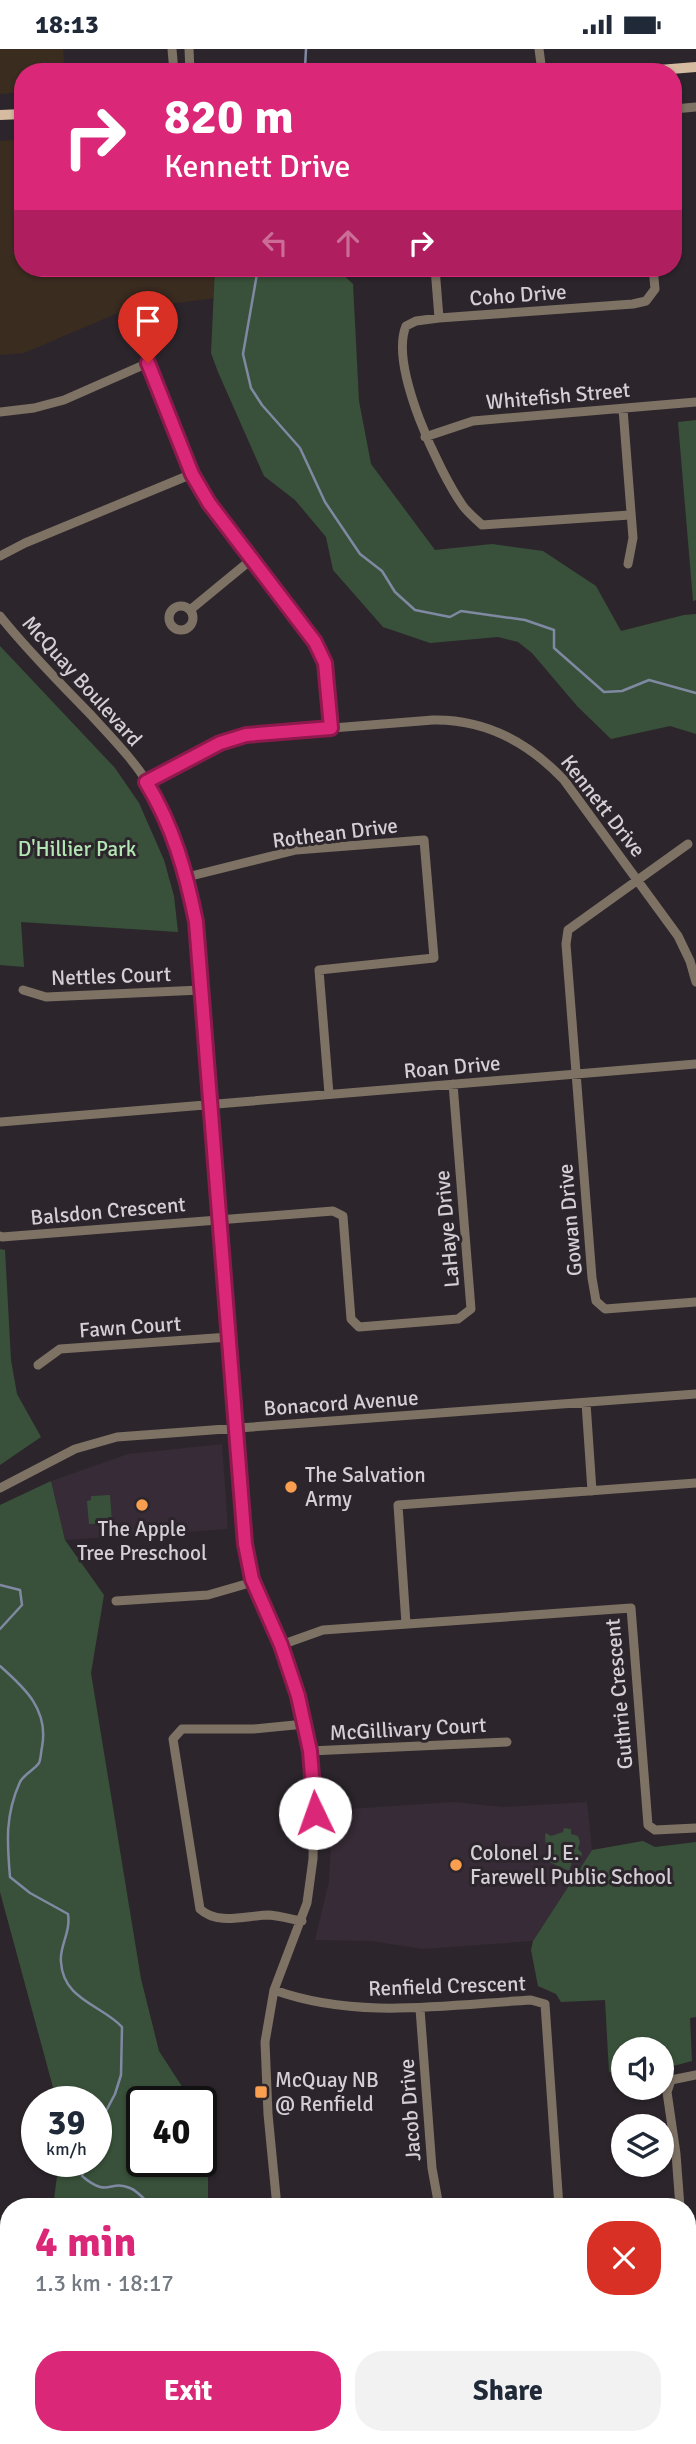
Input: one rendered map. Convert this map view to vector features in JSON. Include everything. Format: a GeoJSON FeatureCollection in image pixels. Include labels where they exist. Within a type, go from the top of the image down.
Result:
{"type":"FeatureCollection","features":[{"type":"Feature","properties":{"kind":"street"},"geometry":{"type":"LineString","coordinates":[[436,277],[439,318]]}},
{"type":"Feature","properties":{"kind":"street","name":"Coho Drive"},"geometry":{"type":"LineString","coordinates":[[425,437],[409,388],[402,335],[406,326],[416,321],[439,318],[633,304],[646,301],[655,289],[654,277]]}},
{"type":"Feature","properties":{"kind":"street"},"geometry":{"type":"LineString","coordinates":[[0,412],[34,408],[64,400],[148,363],[192,474],[209,503],[315,642],[325,663],[331,728]]}},
{"type":"Feature","properties":{"kind":"street","name":"Whitefish Street"},"geometry":{"type":"LineString","coordinates":[[425,437],[473,421],[696,402]]}},
{"type":"Feature","properties":{"kind":"street"},"geometry":{"type":"LineString","coordinates":[[622,409],[633,538],[628,565]]}},
{"type":"Feature","properties":{"kind":"street"},"geometry":{"type":"LineString","coordinates":[[425,437],[464,506],[482,525],[630,515]]}},
{"type":"Feature","properties":{"kind":"street"},"geometry":{"type":"LineString","coordinates":[[0,556],[25,543],[192,474]]}},
{"type":"Feature","properties":{"kind":"street"},"geometry":{"type":"LineString","coordinates":[[190,610],[252,559]]}},
{"type":"Feature","properties":{"kind":"street","name":"McQuay Boulevard"},"geometry":{"type":"LineString","coordinates":[[0,616],[22,643],[119,745],[146,782],[170,827],[187,877],[196,922],[245,1544],[253,1582],[281,1645],[305,1724],[310,1751],[315,1833],[310,1884],[302,1921],[274,1990],[265,2042],[277,2198]]}},
{"type":"Feature","properties":{"kind":"street","name":"Kennett Drive"},"geometry":{"type":"LineString","coordinates":[[146,782],[220,743],[246,735],[455,720],[489,728],[507,736],[547,762],[564,780],[678,936],[696,982]]}},
{"type":"Feature","properties":{"kind":"street","name":"Rothean Drive"},"geometry":{"type":"LineString","coordinates":[[187,877],[296,851],[424,840],[434,958],[319,970],[329,1094]]}},
{"type":"Feature","properties":{"kind":"street"},"geometry":{"type":"LineString","coordinates":[[637,879],[688,844]]}},
{"type":"Feature","properties":{"kind":"street","name":"Gowan Drive"},"geometry":{"type":"LineString","coordinates":[[637,879],[568,930],[566,944],[592,1278],[596,1301],[605,1309],[696,1302]]}},
{"type":"Feature","properties":{"kind":"street","name":"Nettles Court"},"geometry":{"type":"LineString","coordinates":[[23,990],[46,997],[201,990]]}},
{"type":"Feature","properties":{"kind":"street","name":"Roan Drive"},"geometry":{"type":"LineString","coordinates":[[210,1104],[696,1064]]}},
{"type":"Feature","properties":{"kind":"street","name":"LaHaye Drive"},"geometry":{"type":"LineString","coordinates":[[220,1220],[333,1211],[343,1216],[351,1319],[359,1327],[458,1319],[471,1309],[453,1084]]}},
{"type":"Feature","properties":{"kind":"street"},"geometry":{"type":"LineString","coordinates":[[0,1122],[210,1104]]}},
{"type":"Feature","properties":{"kind":"street","name":"Balsdon Crescent"},"geometry":{"type":"LineString","coordinates":[[0,1236],[220,1220]]}},
{"type":"Feature","properties":{"kind":"street","name":"Fawn Court"},"geometry":{"type":"LineString","coordinates":[[38,1366],[60,1349],[229,1337]]}},
{"type":"Feature","properties":{"kind":"street","name":"Bonacord Avenue"},"geometry":{"type":"LineString","coordinates":[[0,1488],[94,1442],[139,1435],[696,1394]]}},
{"type":"Feature","properties":{"kind":"street"},"geometry":{"type":"LineString","coordinates":[[586,1403],[593,1491]]}},
{"type":"Feature","properties":{"kind":"street"},"geometry":{"type":"LineString","coordinates":[[406,1624],[398,1505],[696,1483]]}},
{"type":"Feature","properties":{"kind":"street"},"geometry":{"type":"LineString","coordinates":[[116,1601],[208,1595],[253,1582]]}},
{"type":"Feature","properties":{"kind":"street","name":"Guthrie Crescent"},"geometry":{"type":"LineString","coordinates":[[281,1645],[323,1630],[631,1608],[648,1825],[654,1831],[696,1828]]}},
{"type":"Feature","properties":{"kind":"street"},"geometry":{"type":"LineString","coordinates":[[302,1921],[270,1915],[218,1918],[207,1916],[200,1909],[173,1739],[182,1730],[253,1729],[305,1724]]}},
{"type":"Feature","properties":{"kind":"street","name":"McGillivary Court"},"geometry":{"type":"LineString","coordinates":[[310,1751],[507,1742]]}},
{"type":"Feature","properties":{"kind":"street","name":"Renfield Crescent"},"geometry":{"type":"LineString","coordinates":[[274,1990],[314,2003],[420,2009],[531,2000],[545,2004],[558,2198]]}},
{"type":"Feature","properties":{"kind":"street","name":"Jacob Drive"},"geometry":{"type":"LineString","coordinates":[[420,2009],[432,2168],[437,2198]]}},
{"type":"Feature","properties":{"kind":"street"},"geometry":{"type":"LineString","coordinates":[[679,2198],[667,2092],[671,2080],[696,2075]]}},
{"type":"Feature","properties":{"kind":"shaded area"},"geometry":{"type":"Polygon","coordinates":[[[0,49],[63,49],[64,63],[14,63],[14,93],[0,94],[0,49]]]}},
{"type":"Feature","properties":{"kind":"shaded area"},"geometry":{"type":"Polygon","coordinates":[[[14,140],[14,277],[215,277],[215,298],[125,310],[24,353],[0,355],[0,141],[14,140]]]}},
{"type":"Feature","properties":{"kind":"shaded area","name":"The Apple Tree Preschool"},"geometry":{"type":"Polygon","coordinates":[[[222,1444],[228,1529],[65,1540],[51,1481],[128,1454],[222,1444]]]}},
{"type":"Feature","properties":{"kind":"shaded area","name":"Colonel J. E. Farewell Public School"},"geometry":{"type":"Polygon","coordinates":[[[453,1802],[504,1807],[587,1802],[592,1850],[533,1941],[423,1949],[371,1941],[315,1940],[329,1881],[333,1810],[453,1802]]]}},
{"type":"Feature","properties":{"kind":"green space"},"geometry":{"type":"Polygon","coordinates":[[[215,277],[346,277],[353,284],[359,401],[371,464],[435,550],[492,544],[543,551],[596,586],[621,631],[696,614],[696,734],[670,726],[611,739],[577,706],[532,653],[518,642],[498,637],[430,643],[383,627],[333,570],[326,537],[295,500],[264,476],[211,353],[215,277]]]}},
{"type":"Feature","properties":{"kind":"green space"},"geometry":{"type":"Polygon","coordinates":[[[696,420],[696,600],[693,601],[678,422],[696,420]]]}},
{"type":"Feature","properties":{"kind":"green space","name":"D'Hillier Park"},"geometry":{"type":"Polygon","coordinates":[[[0,646],[115,768],[139,803],[164,860],[174,896],[178,932],[21,922],[24,967],[0,965],[0,646]]]}},
{"type":"Feature","properties":{"kind":"green space"},"geometry":{"type":"Polygon","coordinates":[[[0,1249],[5,1250],[11,1360],[17,1394],[41,1437],[0,1465],[0,1249]]]}},
{"type":"Feature","properties":{"kind":"green space"},"geometry":{"type":"Polygon","coordinates":[[[51,1481],[65,1540],[104,1595],[91,1673],[141,1979],[159,2051],[182,2086],[126,2086],[126,2177],[208,2177],[208,2198],[54,2198],[57,2177],[112,2177],[112,2086],[53,2086],[0,1892],[0,1505],[51,1481]]]}},
{"type":"Feature","properties":{"kind":"green space"},"geometry":{"type":"Polygon","coordinates":[[[110,1495],[112,1523],[89,1524],[87,1501],[91,1500],[91,1496],[110,1495]]]}},
{"type":"Feature","properties":{"kind":"green space"},"geometry":{"type":"Polygon","coordinates":[[[564,1828],[571,1829],[571,1834],[578,1836],[578,1849],[582,1853],[581,1858],[574,1856],[569,1871],[547,1861],[546,1833],[551,1836],[563,1832],[564,1828]]]}},
{"type":"Feature","properties":{"kind":"green space"},"geometry":{"type":"Polygon","coordinates":[[[643,1841],[655,1847],[696,1842],[696,2017],[690,2018],[692,2061],[674,2066],[674,2037],[611,2037],[609,2072],[605,2000],[561,2002],[556,1994],[538,1986],[531,1950],[533,1941],[592,1850],[643,1841]]]}},
{"type":"Feature","properties":{"kind":"waterway"},"geometry":{"type":"LineString","coordinates":[[305,63],[306,49]]}},
{"type":"Feature","properties":{"kind":"waterway"},"geometry":{"type":"LineString","coordinates":[[256,277],[243,354],[251,388],[262,405],[300,448],[325,502],[360,554],[382,571],[395,592],[415,610],[450,617],[461,611],[525,620],[554,630],[554,648],[604,692],[622,691],[649,680],[696,693]]}},
{"type":"Feature","properties":{"kind":"waterway"},"geometry":{"type":"LineString","coordinates":[[0,1585],[20,1590],[22,1605],[0,1629]]}},
{"type":"Feature","properties":{"kind":"waterway"},"geometry":{"type":"LineString","coordinates":[[0,1666],[33,1701],[42,1722],[43,1734],[39,1763],[22,1779],[9,1817],[10,1877],[30,1893],[68,1914],[68,1927],[61,1956],[63,1975],[85,2001],[122,2027],[121,2075],[112,2100]]}},
{"type":"Feature","properties":{"kind":"waterway"},"geometry":{"type":"LineString","coordinates":[[83,2177],[104,2188],[130,2188],[143,2198]]}},
{"type":"Feature","properties":{"kind":"place","name":"The Salvation Army"},"geometry":{"type":"Point","coordinates":[291,1487]}},
{"type":"Feature","properties":{"kind":"place","name":"The Apple Tree Preschool"},"geometry":{"type":"Point","coordinates":[142,1505]}},
{"type":"Feature","properties":{"kind":"place","name":"Colonel J. E. Farewell Public School"},"geometry":{"type":"Point","coordinates":[456,1865]}},
{"type":"Feature","properties":{"kind":"place","name":"McQuay NB @ Renfield"},"geometry":{"type":"Point","coordinates":[261,2092]}},
{"type":"Feature","properties":{"kind":"route"},"geometry":{"type":"LineString","coordinates":[[148,363],[192,474],[209,503],[315,642],[325,663],[331,728],[246,735],[220,743],[146,782],[170,827],[187,877],[196,922],[245,1544],[252,1579],[281,1645],[298,1696],[310,1751],[315,1813]]}}]}
